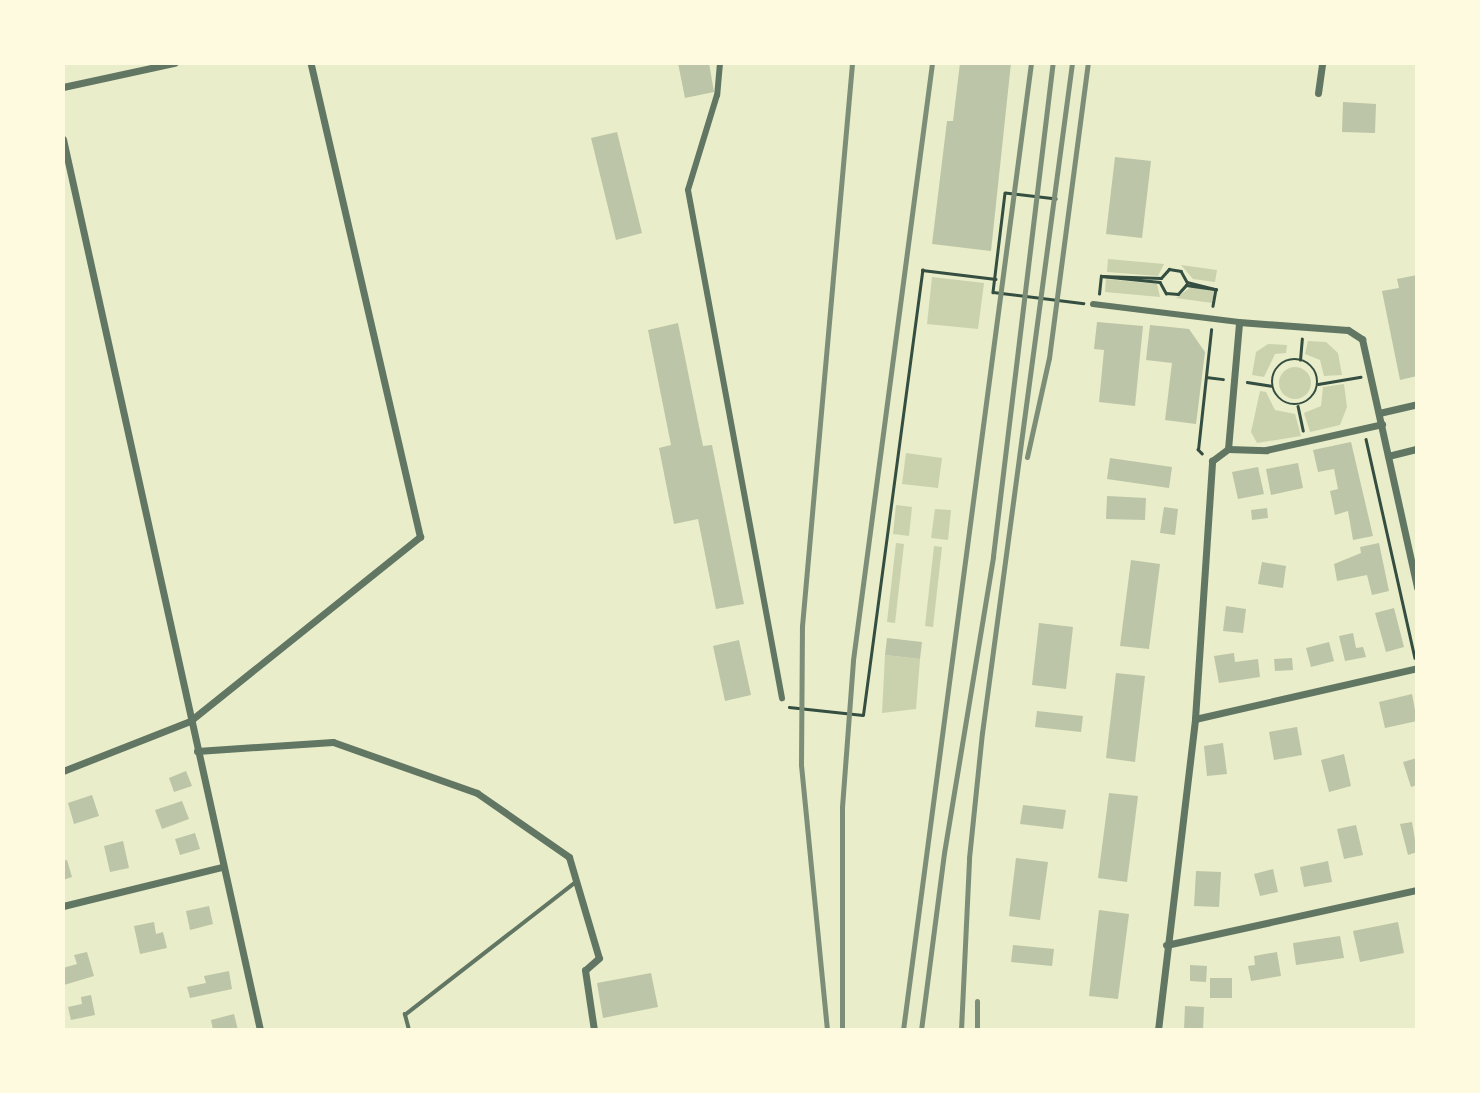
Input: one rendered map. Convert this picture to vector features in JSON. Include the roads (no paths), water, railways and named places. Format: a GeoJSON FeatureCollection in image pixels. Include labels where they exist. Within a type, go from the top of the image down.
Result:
{"type":"FeatureCollection","features":[{"type":"Feature","properties":{"kind":"street"},"geometry":{"type":"LineString","coordinates":[[63,87],[174,63]]}},
{"type":"Feature","properties":{"kind":"street"},"geometry":{"type":"LineString","coordinates":[[63,771],[190,721],[420,537],[311,63]]}},
{"type":"Feature","properties":{"kind":"street"},"geometry":{"type":"LineString","coordinates":[[720,63],[717,95],[688,190],[782,698]]}},
{"type":"Feature","properties":{"kind":"street"},"geometry":{"type":"LineString","coordinates":[[1318,93],[1322,63]]}},
{"type":"Feature","properties":{"kind":"street"},"geometry":{"type":"LineString","coordinates":[[63,139],[260,1030]]}},
{"type":"Feature","properties":{"kind":"street"},"geometry":{"type":"LineString","coordinates":[[1096,304],[1239,322],[1348,330],[1362,339],[1417,588]]}},
{"type":"Feature","properties":{"kind":"street"},"geometry":{"type":"LineString","coordinates":[[1228,449],[1239,322]]}},
{"type":"Feature","properties":{"kind":"street"},"geometry":{"type":"LineString","coordinates":[[1380,413],[1417,404]]}},
{"type":"Feature","properties":{"kind":"street"},"geometry":{"type":"LineString","coordinates":[[1158,1030],[1195,719],[1212,461],[1228,449],[1266,450],[1382,424]]}},
{"type":"Feature","properties":{"kind":"street"},"geometry":{"type":"LineString","coordinates":[[1388,456],[1417,449]]}},
{"type":"Feature","properties":{"kind":"street"},"geometry":{"type":"LineString","coordinates":[[1195,719],[1417,668]]}},
{"type":"Feature","properties":{"kind":"street"},"geometry":{"type":"LineString","coordinates":[[197,751],[333,742],[477,793],[569,857],[599,958],[585,970],[594,1030]]}},
{"type":"Feature","properties":{"kind":"street"},"geometry":{"type":"LineString","coordinates":[[63,906],[222,867]]}},
{"type":"Feature","properties":{"kind":"street"},"geometry":{"type":"LineString","coordinates":[[1166,945],[1417,890]]}},
{"type":"Feature","properties":{"kind":"lane"},"geometry":{"type":"LineString","coordinates":[[409,1030],[405,1015],[576,881]]}},
{"type":"Feature","properties":{"kind":"railway"},"geometry":{"type":"LineString","coordinates":[[827,1030],[801,765],[802,626],[852,63]]}},
{"type":"Feature","properties":{"kind":"railway"},"geometry":{"type":"LineString","coordinates":[[842,1030],[842,807],[853,660],[932,63]]}},
{"type":"Feature","properties":{"kind":"railway"},"geometry":{"type":"LineString","coordinates":[[903,1030],[1031,63]]}},
{"type":"Feature","properties":{"kind":"railway"},"geometry":{"type":"LineString","coordinates":[[921,1030],[944,853],[993,556],[1053,63]]}},
{"type":"Feature","properties":{"kind":"railway"},"geometry":{"type":"LineString","coordinates":[[961,1030],[969,858],[982,733],[1072,63]]}},
{"type":"Feature","properties":{"kind":"railway"},"geometry":{"type":"LineString","coordinates":[[1027,457],[1049,358],[1088,63]]}},
{"type":"Feature","properties":{"kind":"railway"},"geometry":{"type":"LineString","coordinates":[[977,1001],[977,1030]]}}]}
